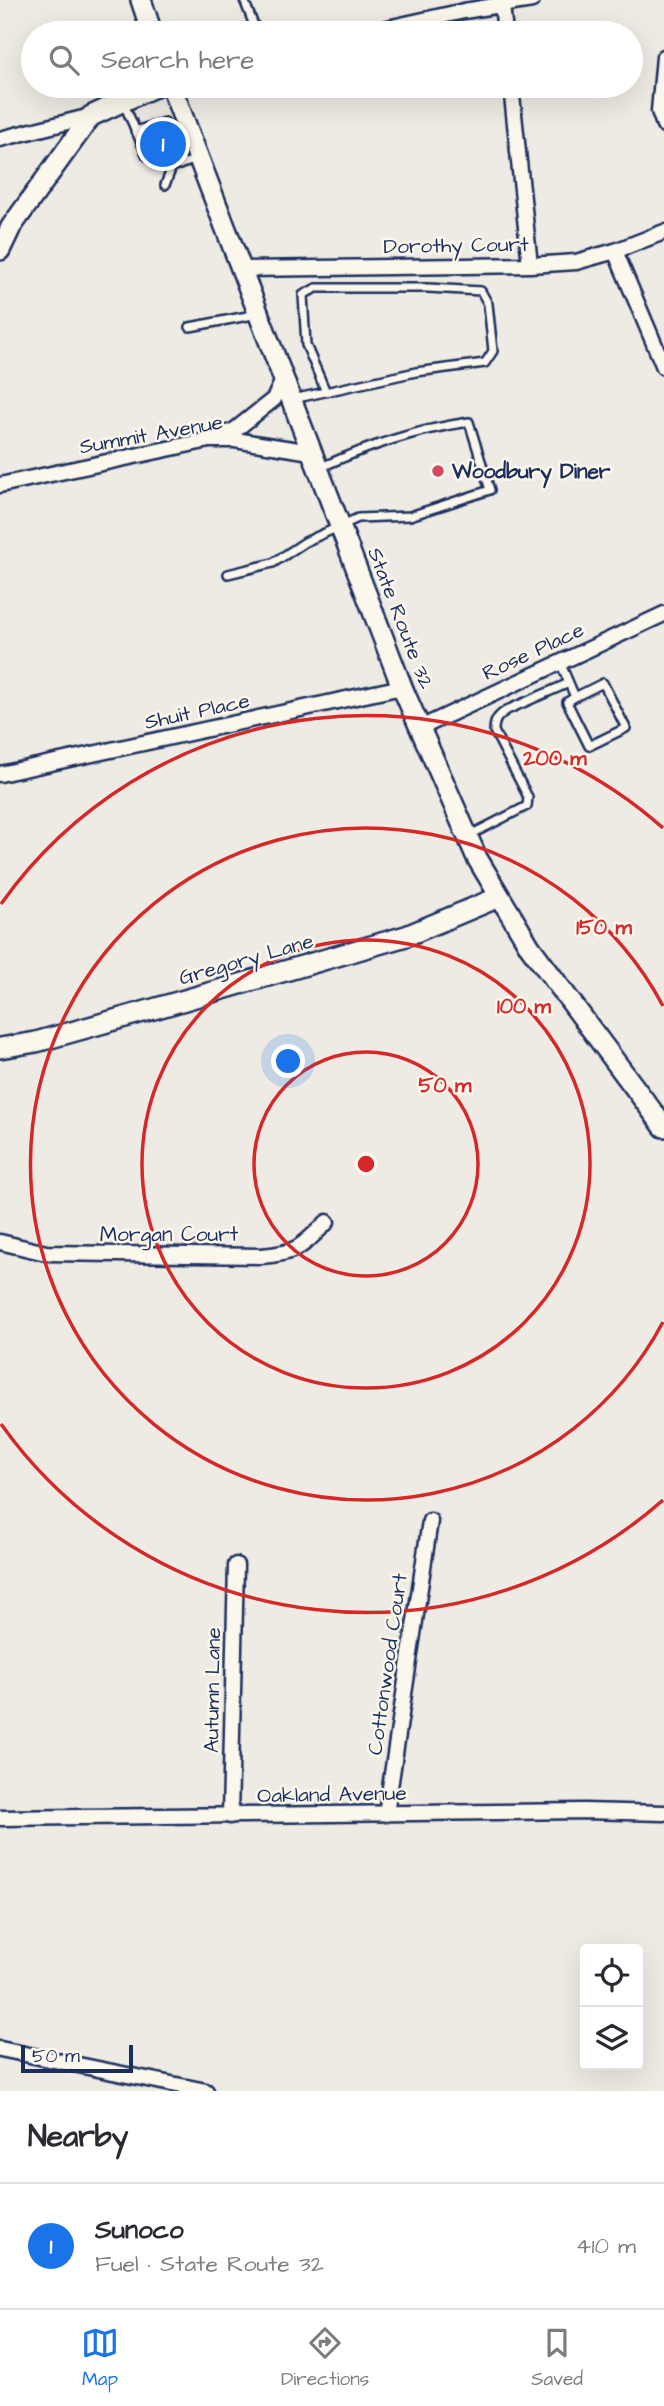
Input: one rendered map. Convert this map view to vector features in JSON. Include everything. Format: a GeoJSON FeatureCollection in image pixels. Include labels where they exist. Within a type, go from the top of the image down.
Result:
{"type":"FeatureCollection","features":[{"type":"Feature","properties":{"kind":"main road"},"geometry":{"type":"LineString","coordinates":[[141,0],[148,21]]}},
{"type":"Feature","properties":{"kind":"main road"},"geometry":{"type":"LineString","coordinates":[[0,250],[11,227],[91,116],[131,98]]}},
{"type":"Feature","properties":{"kind":"main road","name":"State Route 32"},"geometry":{"type":"LineString","coordinates":[[173,98],[184,164],[243,270],[402,687],[467,836],[499,897],[530,947],[664,1127]]}},
{"type":"Feature","properties":{"kind":"main road","name":"Gregory Lane"},"geometry":{"type":"LineString","coordinates":[[0,1048],[36,1042],[138,1014],[406,936],[499,897]]}},
{"type":"Feature","properties":{"kind":"street"},"geometry":{"type":"LineString","coordinates":[[409,21],[463,6],[502,5],[532,0]]}},
{"type":"Feature","properties":{"kind":"street"},"geometry":{"type":"LineString","coordinates":[[502,5],[504,21]]}},
{"type":"Feature","properties":{"kind":"street"},"geometry":{"type":"LineString","coordinates":[[664,57],[659,111],[664,125]]}},
{"type":"Feature","properties":{"kind":"street"},"geometry":{"type":"LineString","coordinates":[[512,98],[530,265]]}},
{"type":"Feature","properties":{"kind":"street"},"geometry":{"type":"LineString","coordinates":[[0,139],[91,116]]}},
{"type":"Feature","properties":{"kind":"street","name":"Dorothy Court"},"geometry":{"type":"LineString","coordinates":[[243,270],[576,262],[615,251],[664,232]]}},
{"type":"Feature","properties":{"kind":"street"},"geometry":{"type":"LineString","coordinates":[[615,251],[664,367]]}},
{"type":"Feature","properties":{"kind":"street"},"geometry":{"type":"LineString","coordinates":[[209,440],[235,430],[273,400],[284,378]]}},
{"type":"Feature","properties":{"kind":"street","name":"Summit Avenue"},"geometry":{"type":"LineString","coordinates":[[0,485],[209,440],[235,440],[314,460]]}},
{"type":"Feature","properties":{"kind":"street","name":"Rose Place"},"geometry":{"type":"LineString","coordinates":[[421,728],[664,614]]}},
{"type":"Feature","properties":{"kind":"street","name":"Shuit Place"},"geometry":{"type":"LineString","coordinates":[[0,774],[402,687]]}},
{"type":"Feature","properties":{"kind":"street","name":"Morgan Court"},"geometry":{"type":"LineString","coordinates":[[0,1242],[46,1253],[261,1256],[287,1254],[302,1246],[327,1222]]}},
{"type":"Feature","properties":{"kind":"street","name":"Cottonwood Court"},"geometry":{"type":"LineString","coordinates":[[386,1814],[430,1521]]}},
{"type":"Feature","properties":{"kind":"street","name":"Autumn Lane"},"geometry":{"type":"LineString","coordinates":[[230,1816],[236,1564]]}},
{"type":"Feature","properties":{"kind":"street","name":"Oakland Avenue"},"geometry":{"type":"LineString","coordinates":[[0,1818],[584,1811],[664,1813]]}},
{"type":"Feature","properties":{"kind":"street"},"geometry":{"type":"LineString","coordinates":[[0,2049],[206,2091]]}},
{"type":"Feature","properties":{"kind":"lane"},"geometry":{"type":"LineString","coordinates":[[244,0],[252,21]]}},
{"type":"Feature","properties":{"kind":"lane"},"geometry":{"type":"LineString","coordinates":[[123,102],[146,156],[184,164]]}},
{"type":"Feature","properties":{"kind":"lane"},"geometry":{"type":"LineString","coordinates":[[135,131],[165,122],[184,164]]}},
{"type":"Feature","properties":{"kind":"lane"},"geometry":{"type":"LineString","coordinates":[[164,185],[184,164]]}},
{"type":"Feature","properties":{"kind":"lane"},"geometry":{"type":"LineString","coordinates":[[292,399],[326,392],[416,372],[485,363],[494,351],[488,304],[481,291],[316,288],[303,295],[306,345],[326,392]]}},
{"type":"Feature","properties":{"kind":"lane"},"geometry":{"type":"LineString","coordinates":[[190,327],[260,314]]}},
{"type":"Feature","properties":{"kind":"lane"},"geometry":{"type":"LineString","coordinates":[[228,574],[273,563],[340,524],[358,518],[410,516],[490,490],[469,422],[433,427],[314,460]]}},
{"type":"Feature","properties":{"kind":"lane"},"geometry":{"type":"LineString","coordinates":[[560,662],[575,697]]}},
{"type":"Feature","properties":{"kind":"lane"},"geometry":{"type":"LineString","coordinates":[[467,836],[523,809],[528,801],[494,731],[498,717],[507,710],[569,683]]}},
{"type":"Feature","properties":{"kind":"lane"},"geometry":{"type":"LineString","coordinates":[[603,683],[626,728],[589,746],[567,702],[575,697],[603,683]]}},
{"type":"Feature","properties":{"kind":"place","name":"Sunoco"},"geometry":{"type":"Point","coordinates":[163,144]}},
{"type":"Feature","properties":{"kind":"place","name":"Woodbury Diner"},"geometry":{"type":"Point","coordinates":[438,471]}}]}
